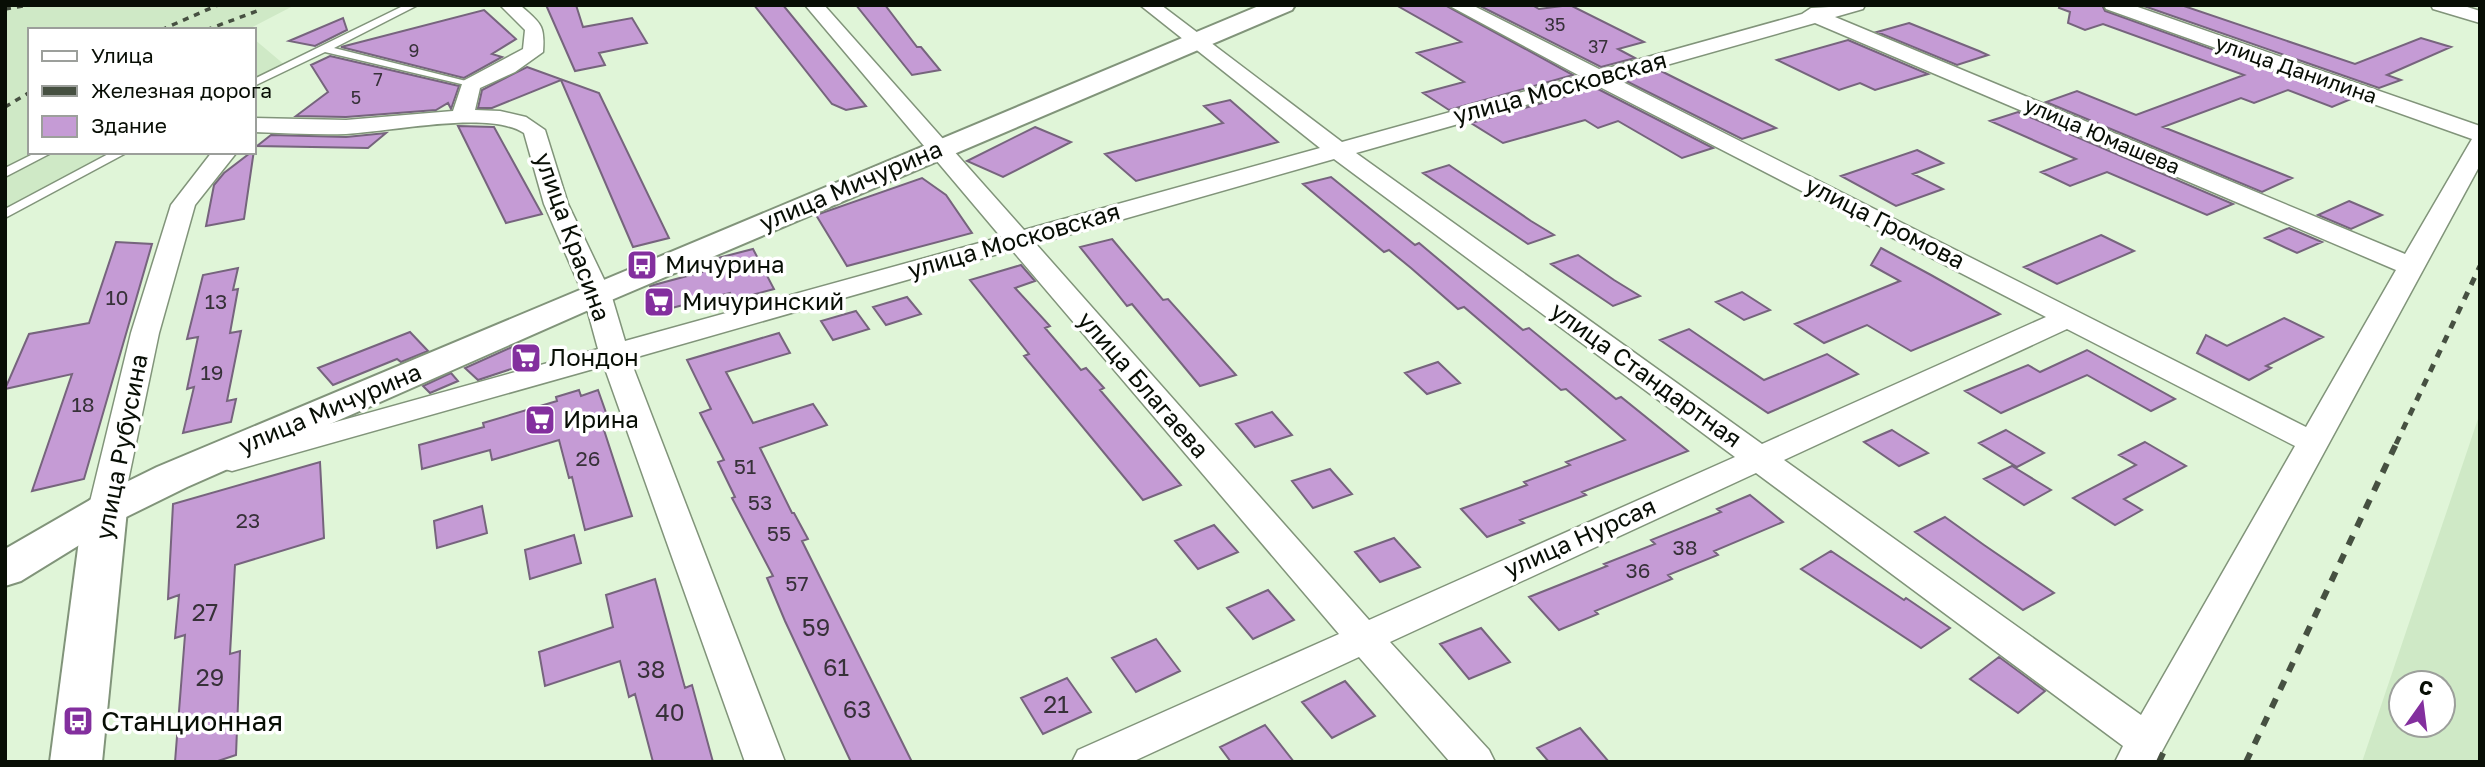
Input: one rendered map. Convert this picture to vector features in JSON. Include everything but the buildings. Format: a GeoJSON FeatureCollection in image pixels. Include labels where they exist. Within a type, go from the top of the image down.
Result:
{"type":"FeatureCollection","features":[{"type":"Feature","properties":{"kind":"main road","name":"улица Мичурина"},"geometry":{"type":"LineString","coordinates":[[5,570],[105,510],[172,477],[597,294],[1283,5]]}},
{"type":"Feature","properties":{"kind":"main road","name":"улица Рубусина"},"geometry":{"type":"LineString","coordinates":[[76,762],[105,510]]}},
{"type":"Feature","properties":{"kind":"street"},"geometry":{"type":"LineString","coordinates":[[256,127],[346,127],[463,117],[470,85],[508,68],[533,52],[535,29],[509,5]]}},
{"type":"Feature","properties":{"kind":"street","name":"улица Благаева"},"geometry":{"type":"LineString","coordinates":[[814,5],[1017,241],[1475,762]]}},
{"type":"Feature","properties":{"kind":"street","name":"улица Стандартная"},"geometry":{"type":"LineString","coordinates":[[1149,5],[1336,149],[1759,457],[2140,751]]}},
{"type":"Feature","properties":{"kind":"street","name":"улица Громова"},"geometry":{"type":"LineString","coordinates":[[1457,5],[2313,443]]}},
{"type":"Feature","properties":{"kind":"street","name":"улица Юмашева"},"geometry":{"type":"LineString","coordinates":[[1792,5],[2412,267]]}},
{"type":"Feature","properties":{"kind":"street","name":"улица Московская"},"geometry":{"type":"LineString","coordinates":[[172,477],[1856,5]]}},
{"type":"Feature","properties":{"kind":"street","name":"улица Данилина"},"geometry":{"type":"LineString","coordinates":[[2113,5],[2480,134]]}},
{"type":"Feature","properties":{"kind":"street"},"geometry":{"type":"LineString","coordinates":[[2440,5],[2480,17]]}},
{"type":"Feature","properties":{"kind":"street","name":"улица Красина"},"geometry":{"type":"LineString","coordinates":[[463,117],[502,117],[525,123],[534,130],[556,204],[597,294],[614,354],[765,762]]}},
{"type":"Feature","properties":{"kind":"street"},"geometry":{"type":"LineString","coordinates":[[2140,751],[2480,143]]}},
{"type":"Feature","properties":{"kind":"street","name":"улица Рубусина"},"geometry":{"type":"LineString","coordinates":[[105,510],[145,333],[183,205],[213,163],[224,154]]}},
{"type":"Feature","properties":{"kind":"street","name":"улица Нурсая"},"geometry":{"type":"LineString","coordinates":[[1091,762],[2070,317]]}},
{"type":"Feature","properties":{"kind":"lane"},"geometry":{"type":"LineString","coordinates":[[256,82],[413,5]]}},
{"type":"Feature","properties":{"kind":"lane"},"geometry":{"type":"LineString","coordinates":[[321,48],[470,85]]}},
{"type":"Feature","properties":{"kind":"lane"},"geometry":{"type":"LineString","coordinates":[[5,173],[43,154]]}},
{"type":"Feature","properties":{"kind":"lane"},"geometry":{"type":"LineString","coordinates":[[5,214],[118,154]]}},
{"type":"Feature","properties":{"kind":"shaded area"},"geometry":{"type":"Polygon","coordinates":[[[5,5],[295,5],[251,28],[28,28],[28,154],[113,154],[5,209],[5,5]]]}},
{"type":"Feature","properties":{"kind":"shaded area"},"geometry":{"type":"Polygon","coordinates":[[[256,41],[286,66],[256,82],[256,41]]]}},
{"type":"Feature","properties":{"kind":"shaded area"},"geometry":{"type":"Polygon","coordinates":[[[2480,413],[2480,762],[2362,762],[2387,688],[2387,739],[2457,739],[2457,669],[2393,669],[2480,413]]]}},
{"type":"Feature","properties":{"kind":"railway"},"geometry":{"type":"LineString","coordinates":[[5,9],[29,5]]}},
{"type":"Feature","properties":{"kind":"railway"},"geometry":{"type":"LineString","coordinates":[[166,28],[218,5]]}},
{"type":"Feature","properties":{"kind":"railway"},"geometry":{"type":"LineString","coordinates":[[211,28],[257,11]]}},
{"type":"Feature","properties":{"kind":"railway"},"geometry":{"type":"LineString","coordinates":[[5,107],[28,93]]}},
{"type":"Feature","properties":{"kind":"railway"},"geometry":{"type":"LineString","coordinates":[[2396,444],[2480,266]]}},
{"type":"Feature","properties":{"kind":"railway"},"geometry":{"type":"LineString","coordinates":[[2246,762],[2397,442]]}},
{"type":"Feature","properties":{"kind":"railway"},"geometry":{"type":"LineString","coordinates":[[2159,762],[2164,751]]}},
{"type":"Feature","properties":{"kind":"place","name":"Мичурина"},"geometry":{"type":"Point","coordinates":[642,265]}},
{"type":"Feature","properties":{"kind":"place","name":"Мичуринский"},"geometry":{"type":"Point","coordinates":[659,302]}},
{"type":"Feature","properties":{"kind":"place","name":"Лондон"},"geometry":{"type":"Point","coordinates":[526,358]}},
{"type":"Feature","properties":{"kind":"place","name":"Ирина"},"geometry":{"type":"Point","coordinates":[540,420]}},
{"type":"Feature","properties":{"kind":"place","name":"Станционная"},"geometry":{"type":"Point","coordinates":[78,721]}}]}
